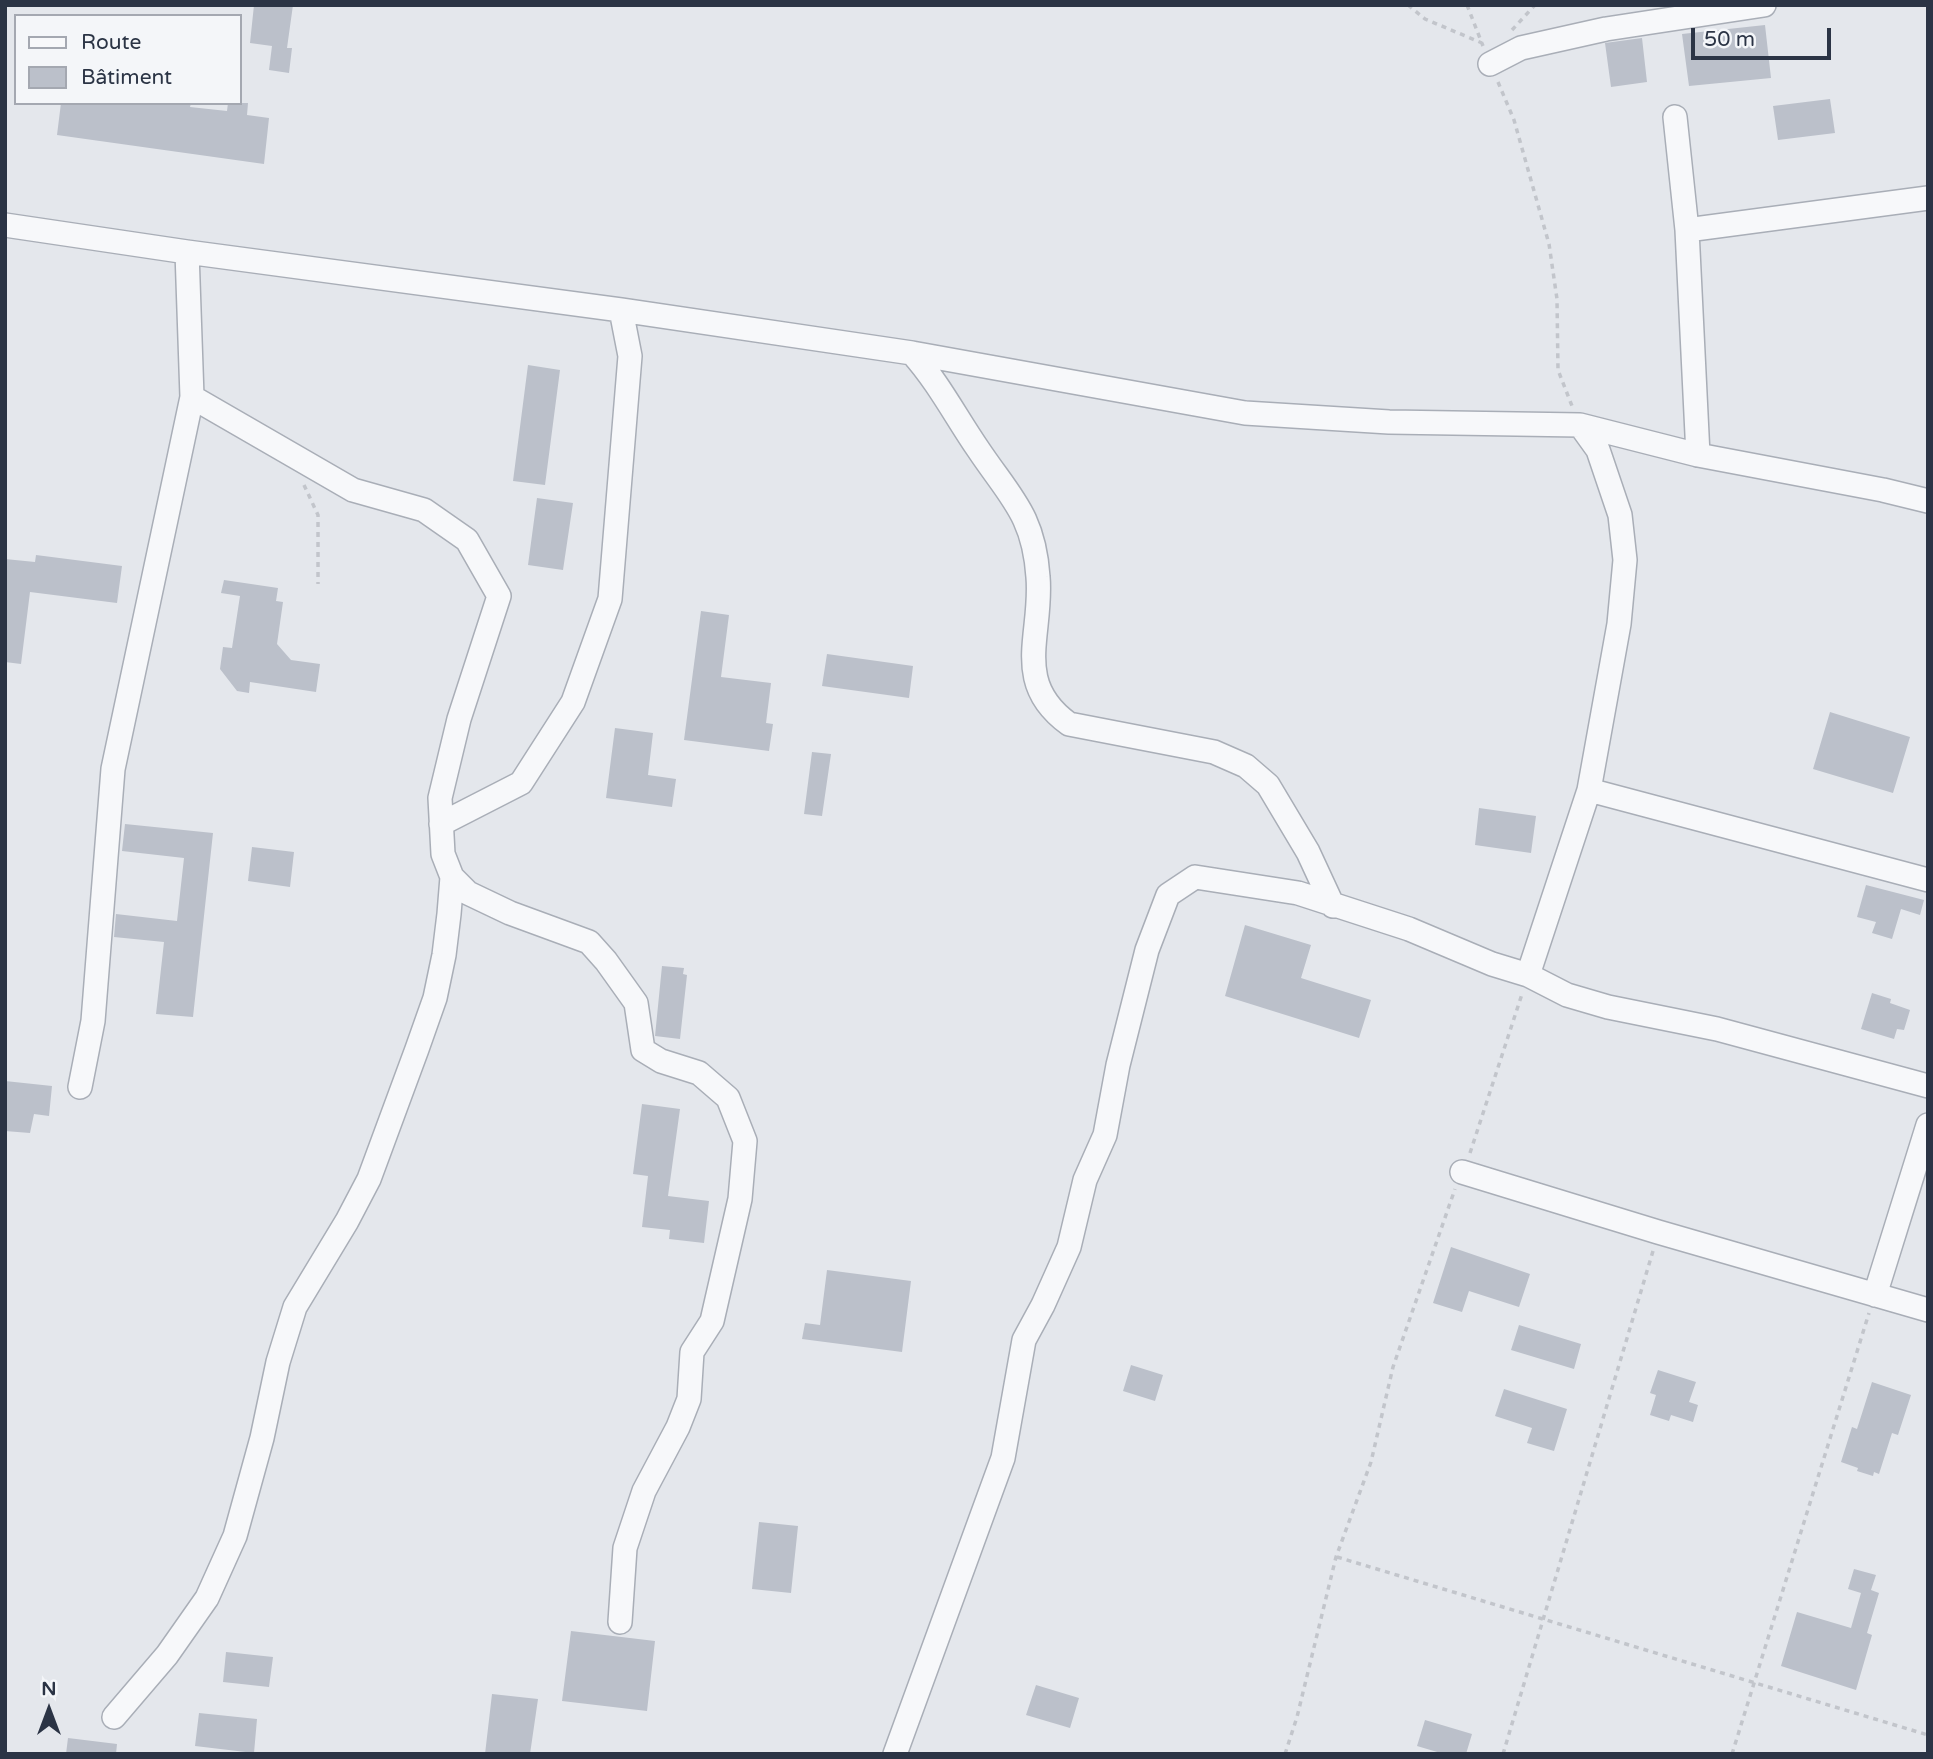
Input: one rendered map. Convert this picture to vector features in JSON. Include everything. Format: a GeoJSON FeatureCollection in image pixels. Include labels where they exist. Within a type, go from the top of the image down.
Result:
{"type":"FeatureCollection","features":[{"type":"Feature","properties":{"kind":"street"},"geometry":{"type":"LineString","coordinates":[[1486,53],[1606,29],[1764,5]]}},
{"type":"Feature","properties":{"kind":"street"},"geometry":{"type":"LineString","coordinates":[[1675,117],[1687,230],[1698,455]]}},
{"type":"Feature","properties":{"kind":"street"},"geometry":{"type":"LineString","coordinates":[[1687,230],[1928,198]]}},
{"type":"Feature","properties":{"kind":"street"},"geometry":{"type":"LineString","coordinates":[[5,225],[912,353],[1245,413],[1389,422],[1580,425],[1698,455],[1928,501]]}},
{"type":"Feature","properties":{"kind":"street"},"geometry":{"type":"LineString","coordinates":[[80,1087],[93,1021],[113,769],[192,397],[187,252]]}},
{"type":"Feature","properties":{"kind":"street"},"geometry":{"type":"LineString","coordinates":[[441,824],[521,783],[573,702],[610,599],[630,356],[621,310]]}},
{"type":"Feature","properties":{"kind":"street"},"geometry":{"type":"LineString","coordinates":[[912,353],[932,376],[978,450],[1018,504],[1030,528],[1039,579],[1033,667],[1042,697],[1053,713],[1069,724],[1214,752],[1246,766],[1268,785],[1308,852],[1333,906]]}},
{"type":"Feature","properties":{"kind":"street"},"geometry":{"type":"LineString","coordinates":[[192,397],[353,490],[424,510],[467,540],[499,596],[459,719],[440,798],[443,854],[452,877],[468,893],[510,913],[589,942],[636,1003],[643,1050],[661,1061],[699,1073],[729,1098],[745,1141],[740,1199],[712,1321],[692,1352],[689,1399],[678,1427],[644,1491],[625,1549],[620,1622]]}},
{"type":"Feature","properties":{"kind":"street"},"geometry":{"type":"LineString","coordinates":[[1528,975],[1589,790],[1619,624],[1625,560],[1620,515],[1598,450],[1580,425]]}},
{"type":"Feature","properties":{"kind":"street"},"geometry":{"type":"LineString","coordinates":[[1589,790],[1928,880]]}},
{"type":"Feature","properties":{"kind":"street"},"geometry":{"type":"LineString","coordinates":[[114,1717],[167,1656],[207,1598],[235,1536],[262,1438],[278,1362],[295,1307],[369,1179],[435,998],[444,955],[452,877]]}},
{"type":"Feature","properties":{"kind":"street"},"geometry":{"type":"LineString","coordinates":[[895,1754],[1003,1458],[1024,1340],[1069,1247],[1085,1180],[1105,1135],[1118,1065],[1147,950],[1168,895],[1195,877],[1298,893],[1409,929],[1492,964],[1528,975],[1567,995],[1608,1007],[1717,1029],[1928,1086]]}},
{"type":"Feature","properties":{"kind":"street"},"geometry":{"type":"LineString","coordinates":[[1875,1294],[1928,1125]]}},
{"type":"Feature","properties":{"kind":"street"},"geometry":{"type":"LineString","coordinates":[[1462,1172],[1928,1310]]}},
{"type":"Feature","properties":{"kind":"path"},"geometry":{"type":"LineString","coordinates":[[1408,5],[1425,19],[1486,53]]}},
{"type":"Feature","properties":{"kind":"path"},"geometry":{"type":"LineString","coordinates":[[1467,5],[1514,120],[1549,244],[1558,299],[1558,370],[1580,425]]}},
{"type":"Feature","properties":{"kind":"path"},"geometry":{"type":"LineString","coordinates":[[303,484],[318,515],[318,584]]}},
{"type":"Feature","properties":{"kind":"path"},"geometry":{"type":"LineString","coordinates":[[1285,1754],[1297,1717],[1336,1557],[1371,1462],[1393,1367],[1476,1139],[1528,975]]}},
{"type":"Feature","properties":{"kind":"path"},"geometry":{"type":"LineString","coordinates":[[1503,1754],[1658,1232]]}},
{"type":"Feature","properties":{"kind":"path"},"geometry":{"type":"LineString","coordinates":[[1732,1754],[1875,1294]]}},
{"type":"Feature","properties":{"kind":"path"},"geometry":{"type":"LineString","coordinates":[[1336,1557],[1928,1735]]}},
{"type":"Feature","properties":{"kind":"building"},"geometry":{"type":"Polygon","coordinates":[[[254,5],[293,5],[287,48],[292,48],[289,73],[269,70],[272,46],[250,43],[254,5]]]}},
{"type":"Feature","properties":{"kind":"building"},"geometry":{"type":"Polygon","coordinates":[[[1765,25],[1771,78],[1689,86],[1682,34],[1765,25]]]}},
{"type":"Feature","properties":{"kind":"building"},"geometry":{"type":"Polygon","coordinates":[[[1642,38],[1647,82],[1611,87],[1605,43],[1642,38]]]}},
{"type":"Feature","properties":{"kind":"building"},"geometry":{"type":"Polygon","coordinates":[[[1830,99],[1835,133],[1778,140],[1773,106],[1830,99]]]}},
{"type":"Feature","properties":{"kind":"building"},"geometry":{"type":"Polygon","coordinates":[[[248,103],[247,115],[269,118],[264,164],[57,135],[61,105],[190,105],[227,111],[228,105],[248,103]]]}},
{"type":"Feature","properties":{"kind":"building"},"geometry":{"type":"Polygon","coordinates":[[[528,365],[560,370],[545,485],[513,481],[528,365]]]}},
{"type":"Feature","properties":{"kind":"building"},"geometry":{"type":"Polygon","coordinates":[[[537,498],[573,503],[563,570],[528,565],[537,498]]]}},
{"type":"Feature","properties":{"kind":"building"},"geometry":{"type":"Polygon","coordinates":[[[36,555],[122,566],[117,603],[30,592],[21,664],[5,662],[5,559],[35,562],[36,555]]]}},
{"type":"Feature","properties":{"kind":"building"},"geometry":{"type":"Polygon","coordinates":[[[224,580],[278,588],[276,601],[283,602],[277,644],[291,660],[320,664],[316,692],[250,682],[249,693],[237,691],[220,669],[223,647],[232,648],[240,596],[221,593],[224,580]]]}},
{"type":"Feature","properties":{"kind":"building"},"geometry":{"type":"Polygon","coordinates":[[[701,611],[729,615],[721,677],[771,683],[766,723],[773,724],[769,751],[684,740],[701,611]]]}},
{"type":"Feature","properties":{"kind":"building"},"geometry":{"type":"Polygon","coordinates":[[[827,654],[913,666],[909,698],[822,686],[827,654]]]}},
{"type":"Feature","properties":{"kind":"building"},"geometry":{"type":"Polygon","coordinates":[[[1830,712],[1910,737],[1893,793],[1813,769],[1830,712]]]}},
{"type":"Feature","properties":{"kind":"building"},"geometry":{"type":"Polygon","coordinates":[[[615,728],[653,733],[648,775],[676,779],[672,807],[606,798],[615,728]]]}},
{"type":"Feature","properties":{"kind":"building"},"geometry":{"type":"Polygon","coordinates":[[[812,752],[831,754],[822,816],[804,814],[812,752]]]}},
{"type":"Feature","properties":{"kind":"building"},"geometry":{"type":"Polygon","coordinates":[[[1479,808],[1536,816],[1531,853],[1475,845],[1479,808]]]}},
{"type":"Feature","properties":{"kind":"building"},"geometry":{"type":"Polygon","coordinates":[[[125,824],[213,833],[193,1017],[156,1014],[164,942],[114,937],[116,914],[177,921],[184,858],[122,851],[125,824]]]}},
{"type":"Feature","properties":{"kind":"building"},"geometry":{"type":"Polygon","coordinates":[[[252,847],[294,852],[290,887],[248,881],[252,847]]]}},
{"type":"Feature","properties":{"kind":"building"},"geometry":{"type":"Polygon","coordinates":[[[1866,885],[1924,900],[1920,915],[1901,909],[1892,939],[1872,933],[1876,922],[1857,917],[1866,885]]]}},
{"type":"Feature","properties":{"kind":"building"},"geometry":{"type":"Polygon","coordinates":[[[1245,925],[1311,945],[1301,978],[1371,1000],[1359,1038],[1225,996],[1245,925]]]}},
{"type":"Feature","properties":{"kind":"building"},"geometry":{"type":"Polygon","coordinates":[[[662,966],[684,968],[683,974],[687,975],[680,1039],[655,1036],[662,966]]]}},
{"type":"Feature","properties":{"kind":"building"},"geometry":{"type":"Polygon","coordinates":[[[1872,993],[1891,999],[1890,1003],[1910,1010],[1904,1030],[1897,1029],[1894,1039],[1861,1029],[1872,993]]]}},
{"type":"Feature","properties":{"kind":"building"},"geometry":{"type":"Polygon","coordinates":[[[5,1081],[52,1086],[49,1116],[34,1114],[30,1133],[5,1131],[5,1081]]]}},
{"type":"Feature","properties":{"kind":"building"},"geometry":{"type":"Polygon","coordinates":[[[642,1104],[680,1109],[668,1196],[709,1201],[704,1243],[669,1239],[670,1230],[642,1227],[648,1176],[633,1174],[642,1104]]]}},
{"type":"Feature","properties":{"kind":"building"},"geometry":{"type":"Polygon","coordinates":[[[1451,1247],[1530,1274],[1519,1307],[1469,1291],[1462,1312],[1433,1303],[1451,1247]]]}},
{"type":"Feature","properties":{"kind":"building"},"geometry":{"type":"Polygon","coordinates":[[[827,1270],[911,1281],[902,1352],[802,1339],[805,1323],[820,1325],[827,1270]]]}},
{"type":"Feature","properties":{"kind":"building"},"geometry":{"type":"Polygon","coordinates":[[[1519,1325],[1581,1344],[1574,1369],[1511,1350],[1519,1325]]]}},
{"type":"Feature","properties":{"kind":"building"},"geometry":{"type":"Polygon","coordinates":[[[1131,1365],[1163,1375],[1155,1401],[1123,1391],[1131,1365]]]}},
{"type":"Feature","properties":{"kind":"building"},"geometry":{"type":"Polygon","coordinates":[[[1658,1370],[1696,1382],[1689,1402],[1698,1405],[1693,1422],[1671,1415],[1669,1421],[1650,1415],[1656,1395],[1650,1393],[1658,1370]]]}},
{"type":"Feature","properties":{"kind":"building"},"geometry":{"type":"Polygon","coordinates":[[[1872,1382],[1911,1395],[1898,1435],[1892,1433],[1879,1474],[1874,1472],[1873,1476],[1841,1462],[1852,1427],[1857,1429],[1872,1382]]]}},
{"type":"Feature","properties":{"kind":"building"},"geometry":{"type":"Polygon","coordinates":[[[1504,1389],[1567,1409],[1554,1451],[1527,1443],[1532,1428],[1495,1416],[1504,1389]]]}},
{"type":"Feature","properties":{"kind":"building"},"geometry":{"type":"Polygon","coordinates":[[[759,1522],[798,1526],[791,1593],[752,1589],[759,1522]]]}},
{"type":"Feature","properties":{"kind":"building"},"geometry":{"type":"Polygon","coordinates":[[[1854,1569],[1876,1575],[1871,1590],[1879,1593],[1867,1633],[1872,1635],[1856,1690],[1781,1666],[1797,1612],[1851,1628],[1861,1593],[1848,1589],[1854,1569]]]}},
{"type":"Feature","properties":{"kind":"building"},"geometry":{"type":"Polygon","coordinates":[[[571,1631],[655,1641],[647,1711],[562,1701],[571,1631]]]}},
{"type":"Feature","properties":{"kind":"building"},"geometry":{"type":"Polygon","coordinates":[[[226,1652],[273,1657],[269,1687],[223,1682],[226,1652]]]}},
{"type":"Feature","properties":{"kind":"building"},"geometry":{"type":"Polygon","coordinates":[[[1036,1685],[1079,1698],[1070,1728],[1026,1715],[1036,1685]]]}},
{"type":"Feature","properties":{"kind":"building"},"geometry":{"type":"Polygon","coordinates":[[[492,1694],[538,1699],[530,1754],[485,1754],[492,1694]]]}},
{"type":"Feature","properties":{"kind":"building"},"geometry":{"type":"Polygon","coordinates":[[[199,1713],[257,1719],[254,1753],[195,1746],[199,1713]]]}},
{"type":"Feature","properties":{"kind":"building"},"geometry":{"type":"Polygon","coordinates":[[[1425,1720],[1472,1734],[1466,1754],[1444,1754],[1417,1746],[1425,1720]]]}},
{"type":"Feature","properties":{"kind":"building"},"geometry":{"type":"Polygon","coordinates":[[[68,1738],[117,1744],[116,1754],[66,1754],[68,1738]]]}}]}
